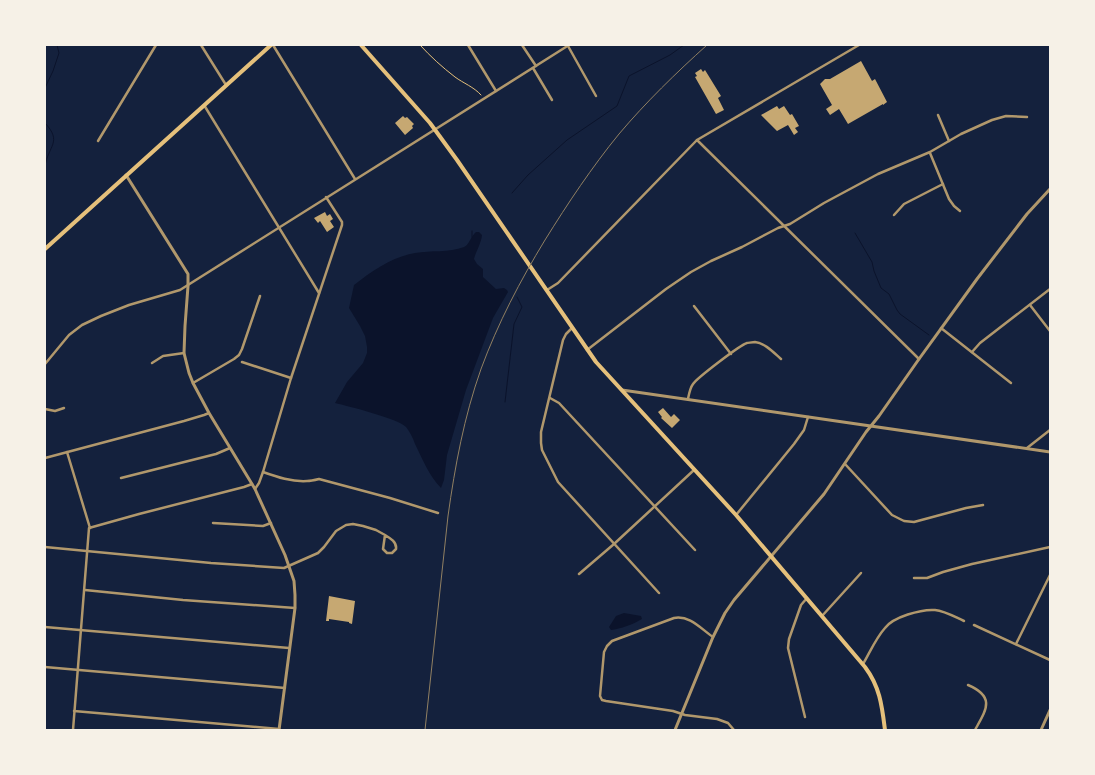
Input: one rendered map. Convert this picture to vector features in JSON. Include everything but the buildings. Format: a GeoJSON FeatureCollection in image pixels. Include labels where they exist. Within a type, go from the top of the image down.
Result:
{"type":"FeatureCollection","features":[{"type":"Feature","properties":{"kind":"main road"},"geometry":{"type":"LineString","coordinates":[[45,249],[272,45]]}},
{"type":"Feature","properties":{"kind":"main road"},"geometry":{"type":"LineString","coordinates":[[361,45],[418,109],[434,130],[596,362],[736,515],[863,664],[877,688],[882,704],[885,730]]}},
{"type":"Feature","properties":{"kind":"street"},"geometry":{"type":"LineString","coordinates":[[98,141],[156,45]]}},
{"type":"Feature","properties":{"kind":"street"},"geometry":{"type":"LineString","coordinates":[[201,45],[226,86]]}},
{"type":"Feature","properties":{"kind":"street"},"geometry":{"type":"LineString","coordinates":[[272,45],[355,179]]}},
{"type":"Feature","properties":{"kind":"street"},"geometry":{"type":"LineString","coordinates":[[468,45],[496,91]]}},
{"type":"Feature","properties":{"kind":"street"},"geometry":{"type":"LineString","coordinates":[[522,45],[552,100]]}},
{"type":"Feature","properties":{"kind":"street"},"geometry":{"type":"LineString","coordinates":[[45,364],[69,335],[82,325],[129,305],[179,290],[568,45],[596,96]]}},
{"type":"Feature","properties":{"kind":"street"},"geometry":{"type":"LineString","coordinates":[[546,291],[557,283],[697,140],[859,45]]}},
{"type":"Feature","properties":{"kind":"street"},"geometry":{"type":"LineString","coordinates":[[204,105],[320,293]]}},
{"type":"Feature","properties":{"kind":"street"},"geometry":{"type":"LineString","coordinates":[[938,115],[949,141]]}},
{"type":"Feature","properties":{"kind":"street"},"geometry":{"type":"LineString","coordinates":[[587,350],[691,272],[785,226],[870,178],[930,152],[961,134],[999,117],[1027,116]]}},
{"type":"Feature","properties":{"kind":"street"},"geometry":{"type":"LineString","coordinates":[[697,140],[919,359]]}},
{"type":"Feature","properties":{"kind":"street"},"geometry":{"type":"LineString","coordinates":[[930,152],[952,204],[960,211]]}},
{"type":"Feature","properties":{"kind":"street"},"geometry":{"type":"LineString","coordinates":[[74,711],[279,729],[295,608],[295,586],[290,566],[271,523],[255,489],[192,383],[187,369],[184,352],[187,272],[126,175]]}},
{"type":"Feature","properties":{"kind":"street"},"geometry":{"type":"LineString","coordinates":[[894,215],[903,204],[943,184]]}},
{"type":"Feature","properties":{"kind":"street"},"geometry":{"type":"LineString","coordinates":[[674,730],[713,637],[728,608],[824,494],[977,279],[1024,218],[1050,189]]}},
{"type":"Feature","properties":{"kind":"street"},"geometry":{"type":"LineString","coordinates":[[255,489],[260,483],[291,378],[342,224],[326,197]]}},
{"type":"Feature","properties":{"kind":"street"},"geometry":{"type":"LineString","coordinates":[[972,352],[980,343],[1050,289]]}},
{"type":"Feature","properties":{"kind":"street"},"geometry":{"type":"LineString","coordinates":[[192,383],[239,355],[260,296]]}},
{"type":"Feature","properties":{"kind":"street"},"geometry":{"type":"LineString","coordinates":[[1030,305],[1050,331]]}},
{"type":"Feature","properties":{"kind":"street"},"geometry":{"type":"LineString","coordinates":[[694,306],[731,354]]}},
{"type":"Feature","properties":{"kind":"street"},"geometry":{"type":"LineString","coordinates":[[572,328],[564,340],[540,434],[540,443],[558,482],[659,593]]}},
{"type":"Feature","properties":{"kind":"street"},"geometry":{"type":"LineString","coordinates":[[941,328],[1011,383]]}},
{"type":"Feature","properties":{"kind":"street"},"geometry":{"type":"LineString","coordinates":[[688,400],[694,383],[745,344],[754,342],[764,346],[781,359]]}},
{"type":"Feature","properties":{"kind":"street"},"geometry":{"type":"LineString","coordinates":[[152,363],[163,356],[184,352]]}},
{"type":"Feature","properties":{"kind":"street"},"geometry":{"type":"LineString","coordinates":[[242,362],[291,378]]}},
{"type":"Feature","properties":{"kind":"street"},"geometry":{"type":"LineString","coordinates":[[622,390],[1050,452]]}},
{"type":"Feature","properties":{"kind":"street"},"geometry":{"type":"LineString","coordinates":[[549,398],[559,403],[694,550]]}},
{"type":"Feature","properties":{"kind":"street"},"geometry":{"type":"LineString","coordinates":[[45,409],[55,411],[64,408]]}},
{"type":"Feature","properties":{"kind":"street"},"geometry":{"type":"LineString","coordinates":[[45,458],[204,416],[209,413]]}},
{"type":"Feature","properties":{"kind":"street"},"geometry":{"type":"LineString","coordinates":[[736,515],[794,444],[805,428],[808,417]]}},
{"type":"Feature","properties":{"kind":"street"},"geometry":{"type":"LineString","coordinates":[[1027,448],[1050,430]]}},
{"type":"Feature","properties":{"kind":"street"},"geometry":{"type":"LineString","coordinates":[[121,478],[216,454],[230,448]]}},
{"type":"Feature","properties":{"kind":"street"},"geometry":{"type":"LineString","coordinates":[[67,452],[90,528],[73,730]]}},
{"type":"Feature","properties":{"kind":"street"},"geometry":{"type":"LineString","coordinates":[[844,464],[892,515],[904,521],[917,521],[983,505]]}},
{"type":"Feature","properties":{"kind":"street"},"geometry":{"type":"LineString","coordinates":[[579,574],[695,470]]}},
{"type":"Feature","properties":{"kind":"street"},"geometry":{"type":"LineString","coordinates":[[263,472],[295,480],[308,481],[319,479],[438,512]]}},
{"type":"Feature","properties":{"kind":"street"},"geometry":{"type":"LineString","coordinates":[[90,528],[252,484]]}},
{"type":"Feature","properties":{"kind":"street"},"geometry":{"type":"LineString","coordinates":[[213,523],[263,526],[271,523]]}},
{"type":"Feature","properties":{"kind":"street"},"geometry":{"type":"LineString","coordinates":[[45,547],[282,568],[319,552],[336,530],[346,525],[363,526],[385,535],[396,544],[396,549],[393,552],[388,553],[383,549],[385,535]]}},
{"type":"Feature","properties":{"kind":"street"},"geometry":{"type":"LineString","coordinates":[[914,578],[928,578],[972,564],[1050,547]]}},
{"type":"Feature","properties":{"kind":"street"},"geometry":{"type":"LineString","coordinates":[[822,616],[861,573]]}},
{"type":"Feature","properties":{"kind":"street"},"geometry":{"type":"LineString","coordinates":[[1016,644],[1050,575]]}},
{"type":"Feature","properties":{"kind":"street"},"geometry":{"type":"LineString","coordinates":[[84,590],[183,600],[295,608]]}},
{"type":"Feature","properties":{"kind":"street"},"geometry":{"type":"LineString","coordinates":[[805,717],[788,646],[801,605],[807,598]]}},
{"type":"Feature","properties":{"kind":"street"},"geometry":{"type":"LineString","coordinates":[[863,664],[885,628],[890,622],[898,618],[933,610],[964,620]]}},
{"type":"Feature","properties":{"kind":"street"},"geometry":{"type":"LineString","coordinates":[[713,637],[688,619],[679,617],[612,641],[604,652],[600,695],[606,701],[673,710],[682,714],[717,719],[728,723],[734,730]]}},
{"type":"Feature","properties":{"kind":"street"},"geometry":{"type":"LineString","coordinates":[[974,625],[1050,660]]}},
{"type":"Feature","properties":{"kind":"street"},"geometry":{"type":"LineString","coordinates":[[45,627],[289,648]]}},
{"type":"Feature","properties":{"kind":"street"},"geometry":{"type":"LineString","coordinates":[[45,668],[285,688]]}},
{"type":"Feature","properties":{"kind":"street"},"geometry":{"type":"LineString","coordinates":[[968,685],[982,694],[987,703],[985,713],[975,730]]}},
{"type":"Feature","properties":{"kind":"street"},"geometry":{"type":"LineString","coordinates":[[1041,730],[1050,710]]}},
{"type":"Feature","properties":{"kind":"path"},"geometry":{"type":"LineString","coordinates":[[420,45],[439,64],[474,89],[483,99]]}},
{"type":"Feature","properties":{"kind":"water"},"geometry":{"type":"Polygon","coordinates":[[[476,232],[482,235],[474,259],[483,269],[483,277],[496,289],[504,288],[508,292],[493,318],[466,390],[447,455],[444,480],[441,488],[430,473],[406,427],[384,417],[335,403],[347,382],[363,363],[367,353],[365,336],[349,308],[354,285],[375,270],[398,258],[421,252],[452,250],[464,247],[476,232]]]}},
{"type":"Feature","properties":{"kind":"water"},"geometry":{"type":"Polygon","coordinates":[[[624,613],[641,616],[642,619],[619,629],[611,630],[609,627],[616,616],[624,613]]]}},
{"type":"Feature","properties":{"kind":"waterway"},"geometry":{"type":"LineString","coordinates":[[45,88],[59,53],[57,45]]}},
{"type":"Feature","properties":{"kind":"waterway"},"geometry":{"type":"LineString","coordinates":[[512,193],[528,175],[567,140],[617,106],[629,76],[670,55],[684,45]]}},
{"type":"Feature","properties":{"kind":"waterway"},"geometry":{"type":"LineString","coordinates":[[45,123],[50,129],[54,140],[45,166]]}},
{"type":"Feature","properties":{"kind":"waterway"},"geometry":{"type":"LineString","coordinates":[[472,231],[472,237]]}},
{"type":"Feature","properties":{"kind":"waterway"},"geometry":{"type":"LineString","coordinates":[[855,233],[872,262],[881,288],[889,294],[900,314],[929,335]]}},
{"type":"Feature","properties":{"kind":"waterway"},"geometry":{"type":"LineString","coordinates":[[505,402],[514,324],[522,307],[517,297]]}},
{"type":"Feature","properties":{"kind":"railway"},"geometry":{"type":"LineString","coordinates":[[425,730],[448,516],[461,442],[481,369],[510,303],[527,271],[571,199],[619,134],[673,77],[707,45]]}}]}
